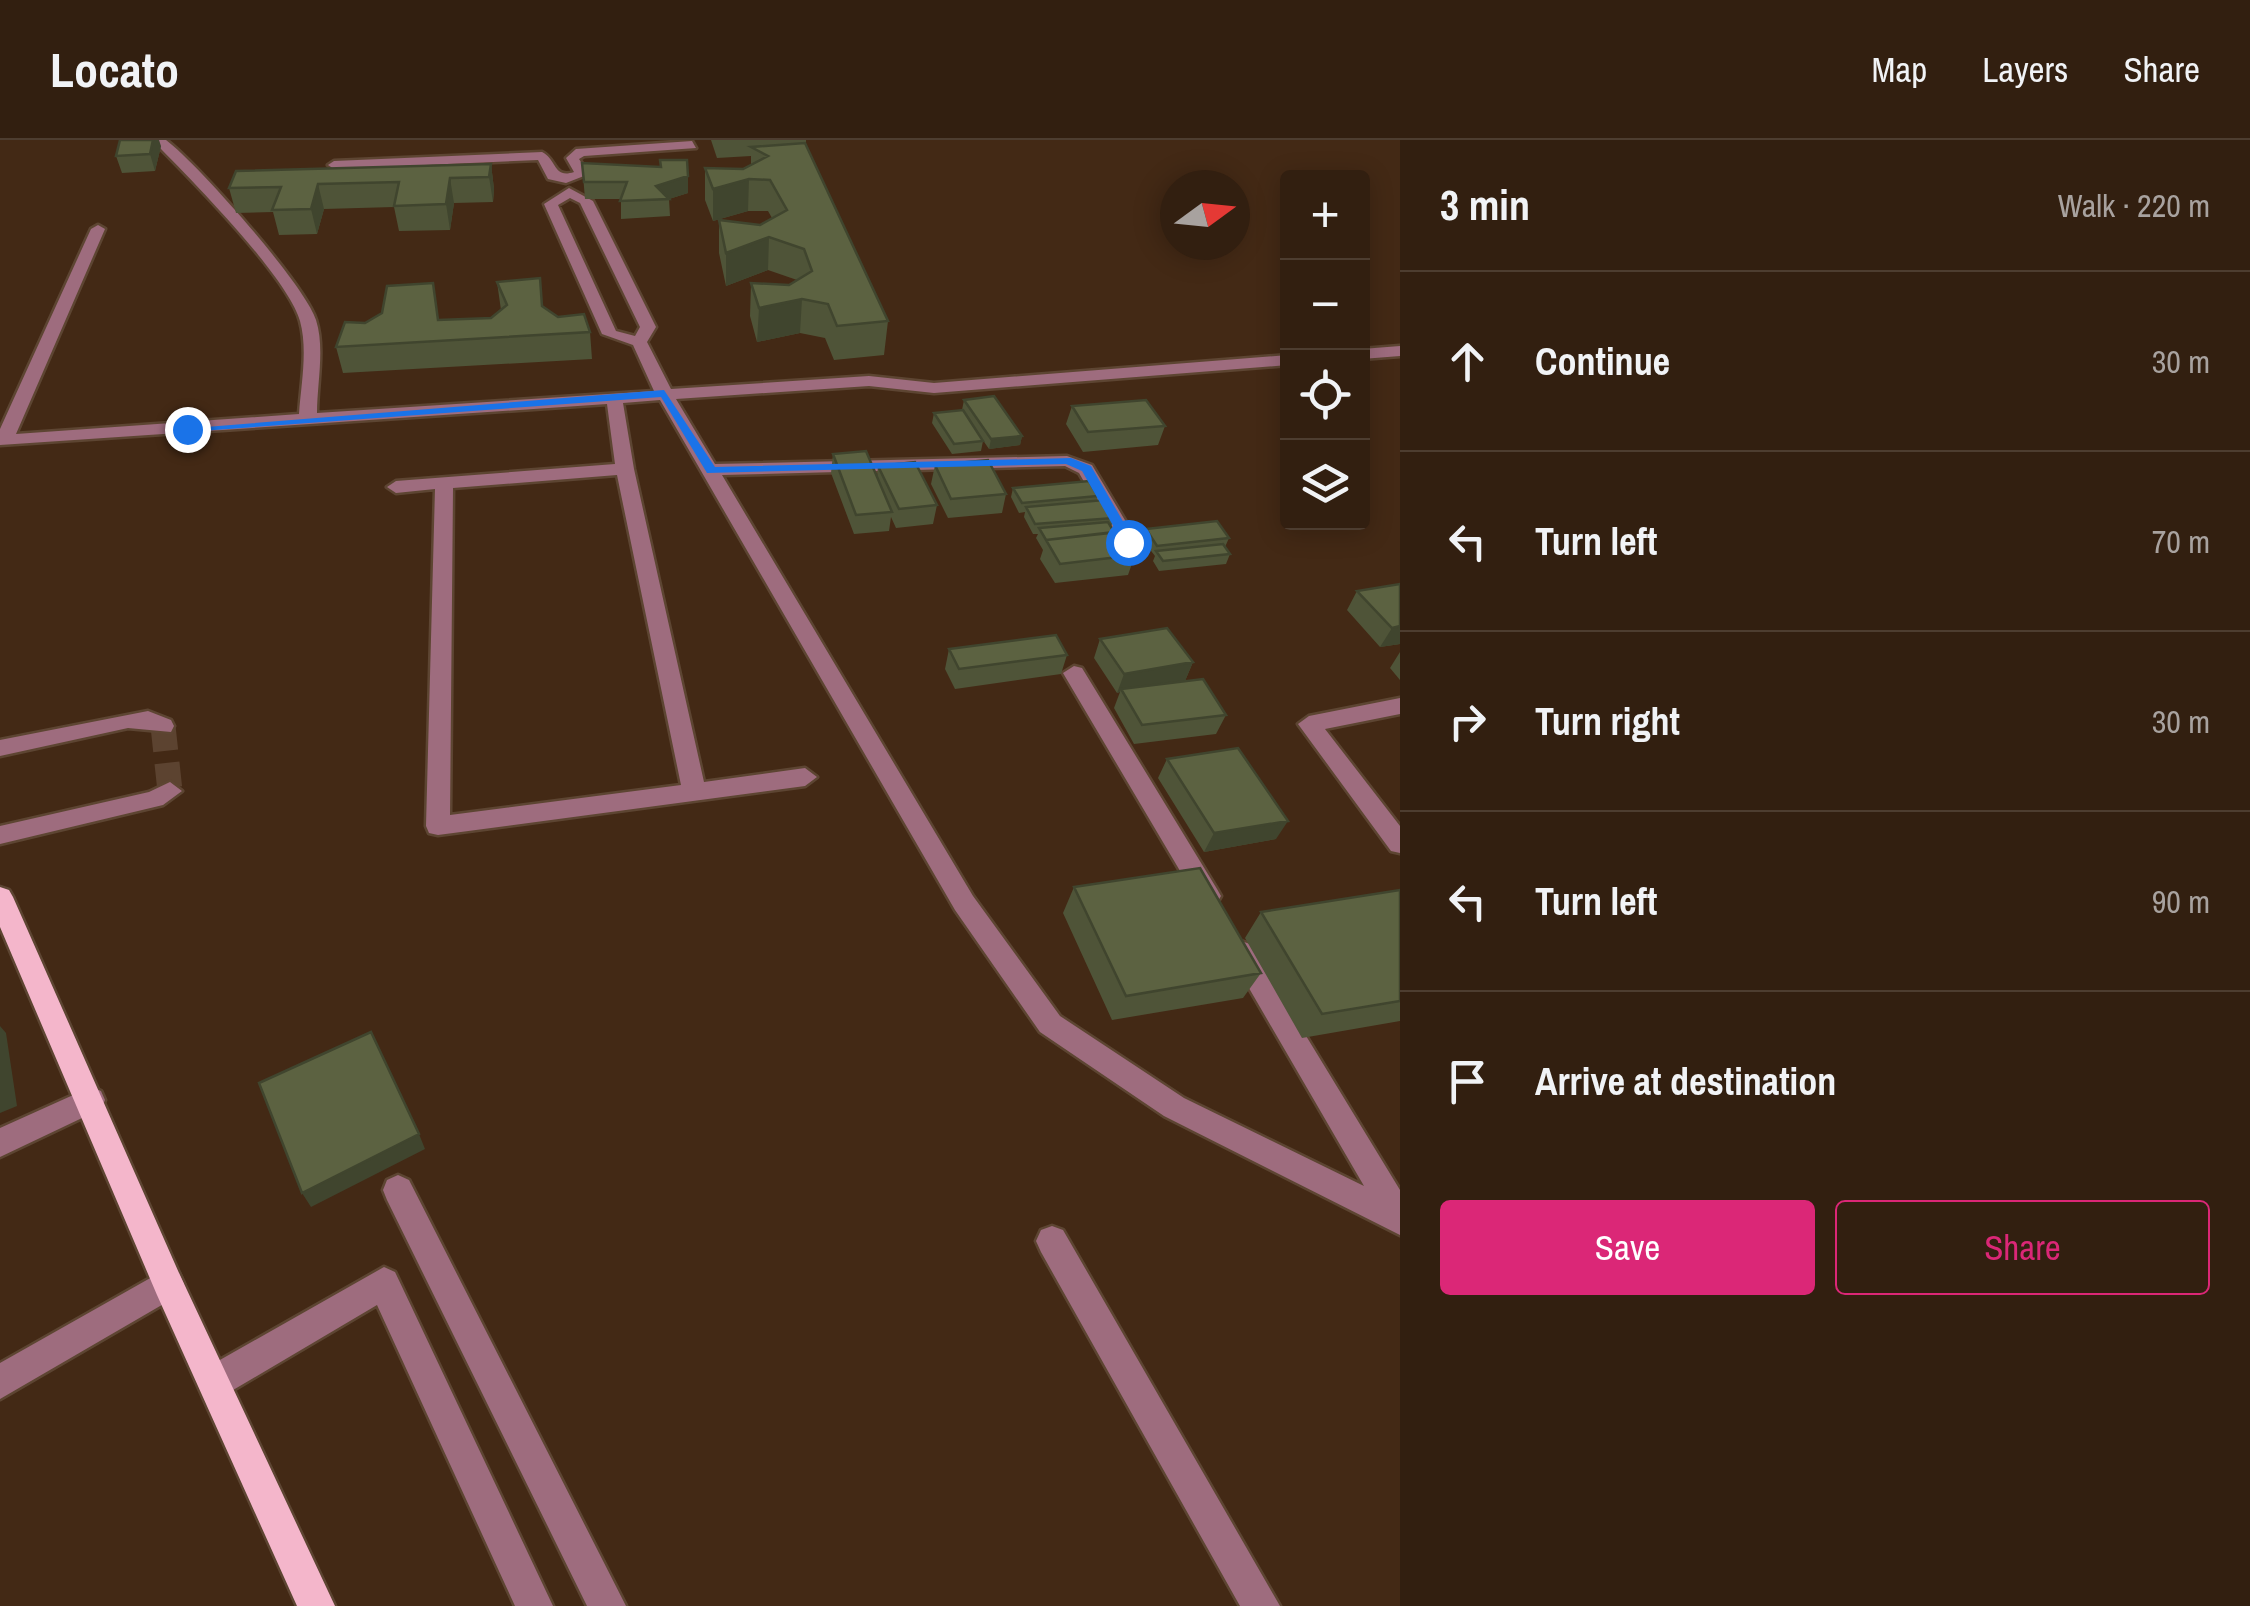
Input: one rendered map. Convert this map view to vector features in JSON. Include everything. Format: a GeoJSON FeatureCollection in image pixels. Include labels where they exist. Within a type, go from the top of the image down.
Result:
{"type":"FeatureCollection","features":[{"type":"Feature","properties":{"kind":"main road"},"geometry":{"type":"LineString","coordinates":[[0,897],[168,1284],[216,1381],[316,1606]]}},
{"type":"Feature","properties":{"kind":"street"},"geometry":{"type":"LineString","coordinates":[[158,140],[167,143],[196,176],[308,318],[308,416]]}},
{"type":"Feature","properties":{"kind":"street"},"geometry":{"type":"LineString","coordinates":[[692,145],[581,152],[572,158],[582,174],[551,204],[610,334],[639,342],[664,393],[964,903],[1050,1024],[1174,1106],[1400,1219]]}},
{"type":"Feature","properties":{"kind":"street"},"geometry":{"type":"LineString","coordinates":[[334,165],[540,156],[554,176],[586,201],[648,327],[639,342]]}},
{"type":"Feature","properties":{"kind":"street"},"geometry":{"type":"LineString","coordinates":[[98,229],[2,440],[664,393],[870,381],[934,388],[1280,361]]}},
{"type":"Feature","properties":{"kind":"street"},"geometry":{"type":"LineString","coordinates":[[1370,353],[1400,351]]}},
{"type":"Feature","properties":{"kind":"street"},"geometry":{"type":"LineString","coordinates":[[614,397],[625,469],[695,793]]}},
{"type":"Feature","properties":{"kind":"street"},"geometry":{"type":"LineString","coordinates":[[712,470],[1067,460],[1086,469],[1128,542]]}},
{"type":"Feature","properties":{"kind":"street"},"geometry":{"type":"LineString","coordinates":[[396,486],[625,469]]}},
{"type":"Feature","properties":{"kind":"street"},"geometry":{"type":"LineString","coordinates":[[444,484],[438,826],[805,777]]}},
{"type":"Feature","properties":{"kind":"street"},"geometry":{"type":"LineString","coordinates":[[1074,673],[1400,1219]]}},
{"type":"Feature","properties":{"kind":"street"},"geometry":{"type":"LineString","coordinates":[[1400,706],[1309,724],[1400,844]]}},
{"type":"Feature","properties":{"kind":"street"},"geometry":{"type":"LineString","coordinates":[[0,748],[128,720],[148,719],[162,726]]}},
{"type":"Feature","properties":{"kind":"street"},"geometry":{"type":"LineString","coordinates":[[0,834],[155,799],[170,790]]}},
{"type":"Feature","properties":{"kind":"street"},"geometry":{"type":"LineString","coordinates":[[0,1143],[91,1100]]}},
{"type":"Feature","properties":{"kind":"street"},"geometry":{"type":"LineString","coordinates":[[398,1190],[607,1606]]}},
{"type":"Feature","properties":{"kind":"street"},"geometry":{"type":"LineString","coordinates":[[1052,1242],[1262,1606]]}},
{"type":"Feature","properties":{"kind":"street"},"geometry":{"type":"LineString","coordinates":[[216,1381],[384,1282],[534,1606]]}},
{"type":"Feature","properties":{"kind":"street"},"geometry":{"type":"LineString","coordinates":[[0,1382],[168,1284]]}},
{"type":"Feature","properties":{"kind":"building"},"geometry":{"type":"Polygon","coordinates":[[[120,140],[153,140],[150,154],[116,156],[120,140]]]}},
{"type":"Feature","properties":{"kind":"building"},"geometry":{"type":"Polygon","coordinates":[[[805,143],[888,321],[837,326],[828,304],[802,299],[759,308],[751,283],[789,285],[812,271],[804,249],[769,237],[726,253],[719,220],[760,225],[787,210],[770,180],[749,179],[713,189],[705,168],[743,169],[768,156],[751,147],[805,143]]]}},
{"type":"Feature","properties":{"kind":"building"},"geometry":{"type":"Polygon","coordinates":[[[660,160],[687,160],[688,176],[656,186],[669,199],[620,201],[627,182],[584,182],[582,163],[661,167],[660,160]]]}},
{"type":"Feature","properties":{"kind":"building"},"geometry":{"type":"Polygon","coordinates":[[[491,164],[489,177],[450,178],[446,204],[394,206],[399,182],[318,184],[311,209],[272,210],[281,187],[229,188],[236,171],[491,164]]]}},
{"type":"Feature","properties":{"kind":"building"},"geometry":{"type":"Polygon","coordinates":[[[540,278],[542,306],[558,317],[584,314],[590,332],[336,347],[345,322],[365,323],[382,313],[387,286],[433,283],[438,320],[491,318],[507,305],[497,282],[540,278]]]}},
{"type":"Feature","properties":{"kind":"building"},"geometry":{"type":"Polygon","coordinates":[[[994,396],[1022,436],[991,439],[964,400],[994,396]]]}},
{"type":"Feature","properties":{"kind":"building"},"geometry":{"type":"Polygon","coordinates":[[[1146,400],[1165,426],[1088,432],[1072,406],[1146,400]]]}},
{"type":"Feature","properties":{"kind":"building"},"geometry":{"type":"Polygon","coordinates":[[[963,410],[983,441],[954,444],[934,413],[963,410]]]}},
{"type":"Feature","properties":{"kind":"building"},"geometry":{"type":"Polygon","coordinates":[[[866,451],[892,512],[856,515],[833,454],[866,451]]]}},
{"type":"Feature","properties":{"kind":"building"},"geometry":{"type":"Polygon","coordinates":[[[988,460],[1006,494],[951,499],[935,465],[988,460]]]}},
{"type":"Feature","properties":{"kind":"building"},"geometry":{"type":"Polygon","coordinates":[[[915,462],[937,505],[899,509],[878,466],[915,462]]]}},
{"type":"Feature","properties":{"kind":"building"},"geometry":{"type":"Polygon","coordinates":[[[1089,481],[1098,496],[1022,503],[1013,488],[1089,481]]]}},
{"type":"Feature","properties":{"kind":"building"},"geometry":{"type":"Polygon","coordinates":[[[1104,500],[1114,518],[1035,524],[1026,507],[1104,500]]]}},
{"type":"Feature","properties":{"kind":"building"},"geometry":{"type":"Polygon","coordinates":[[[1217,521],[1229,538],[1157,546],[1146,529],[1217,521]]]}},
{"type":"Feature","properties":{"kind":"building"},"geometry":{"type":"Polygon","coordinates":[[[1108,522],[1114,532],[1046,540],[1039,528],[1108,522]]]}},
{"type":"Feature","properties":{"kind":"building"},"geometry":{"type":"Polygon","coordinates":[[[1119,532],[1135,555],[1060,564],[1046,540],[1119,532]]]}},
{"type":"Feature","properties":{"kind":"building"},"geometry":{"type":"Polygon","coordinates":[[[1223,544],[1230,554],[1163,561],[1156,551],[1223,544]]]}},
{"type":"Feature","properties":{"kind":"building"},"geometry":{"type":"Polygon","coordinates":[[[1400,584],[1400,626],[1392,628],[1357,591],[1400,584]]]}},
{"type":"Feature","properties":{"kind":"building"},"geometry":{"type":"Polygon","coordinates":[[[1167,628],[1193,662],[1124,674],[1100,639],[1167,628]]]}},
{"type":"Feature","properties":{"kind":"building"},"geometry":{"type":"Polygon","coordinates":[[[1056,635],[1067,655],[959,669],[949,649],[1056,635]]]}},
{"type":"Feature","properties":{"kind":"building"},"geometry":{"type":"Polygon","coordinates":[[[1203,679],[1226,715],[1142,725],[1121,689],[1203,679]]]}},
{"type":"Feature","properties":{"kind":"building"},"geometry":{"type":"Polygon","coordinates":[[[1238,748],[1288,821],[1214,833],[1167,759],[1238,748]]]}},
{"type":"Feature","properties":{"kind":"building"},"geometry":{"type":"Polygon","coordinates":[[[1200,868],[1261,973],[1126,996],[1074,887],[1200,868]]]}},
{"type":"Feature","properties":{"kind":"building"},"geometry":{"type":"Polygon","coordinates":[[[1400,890],[1400,1001],[1322,1014],[1261,912],[1400,890]]]}},
{"type":"Feature","properties":{"kind":"building"},"geometry":{"type":"Polygon","coordinates":[[[371,1032],[419,1134],[302,1193],[259,1083],[371,1032]]]}},
{"type":"Feature","properties":{"kind":"tunnel"},"geometry":{"type":"LineString","coordinates":[[163,726],[170,791]]}},
{"type":"Feature","properties":{"kind":"route"},"geometry":{"type":"LineString","coordinates":[[187,429],[308,416],[664,393],[712,470],[1067,460],[1086,469],[1128,542]]}}]}
